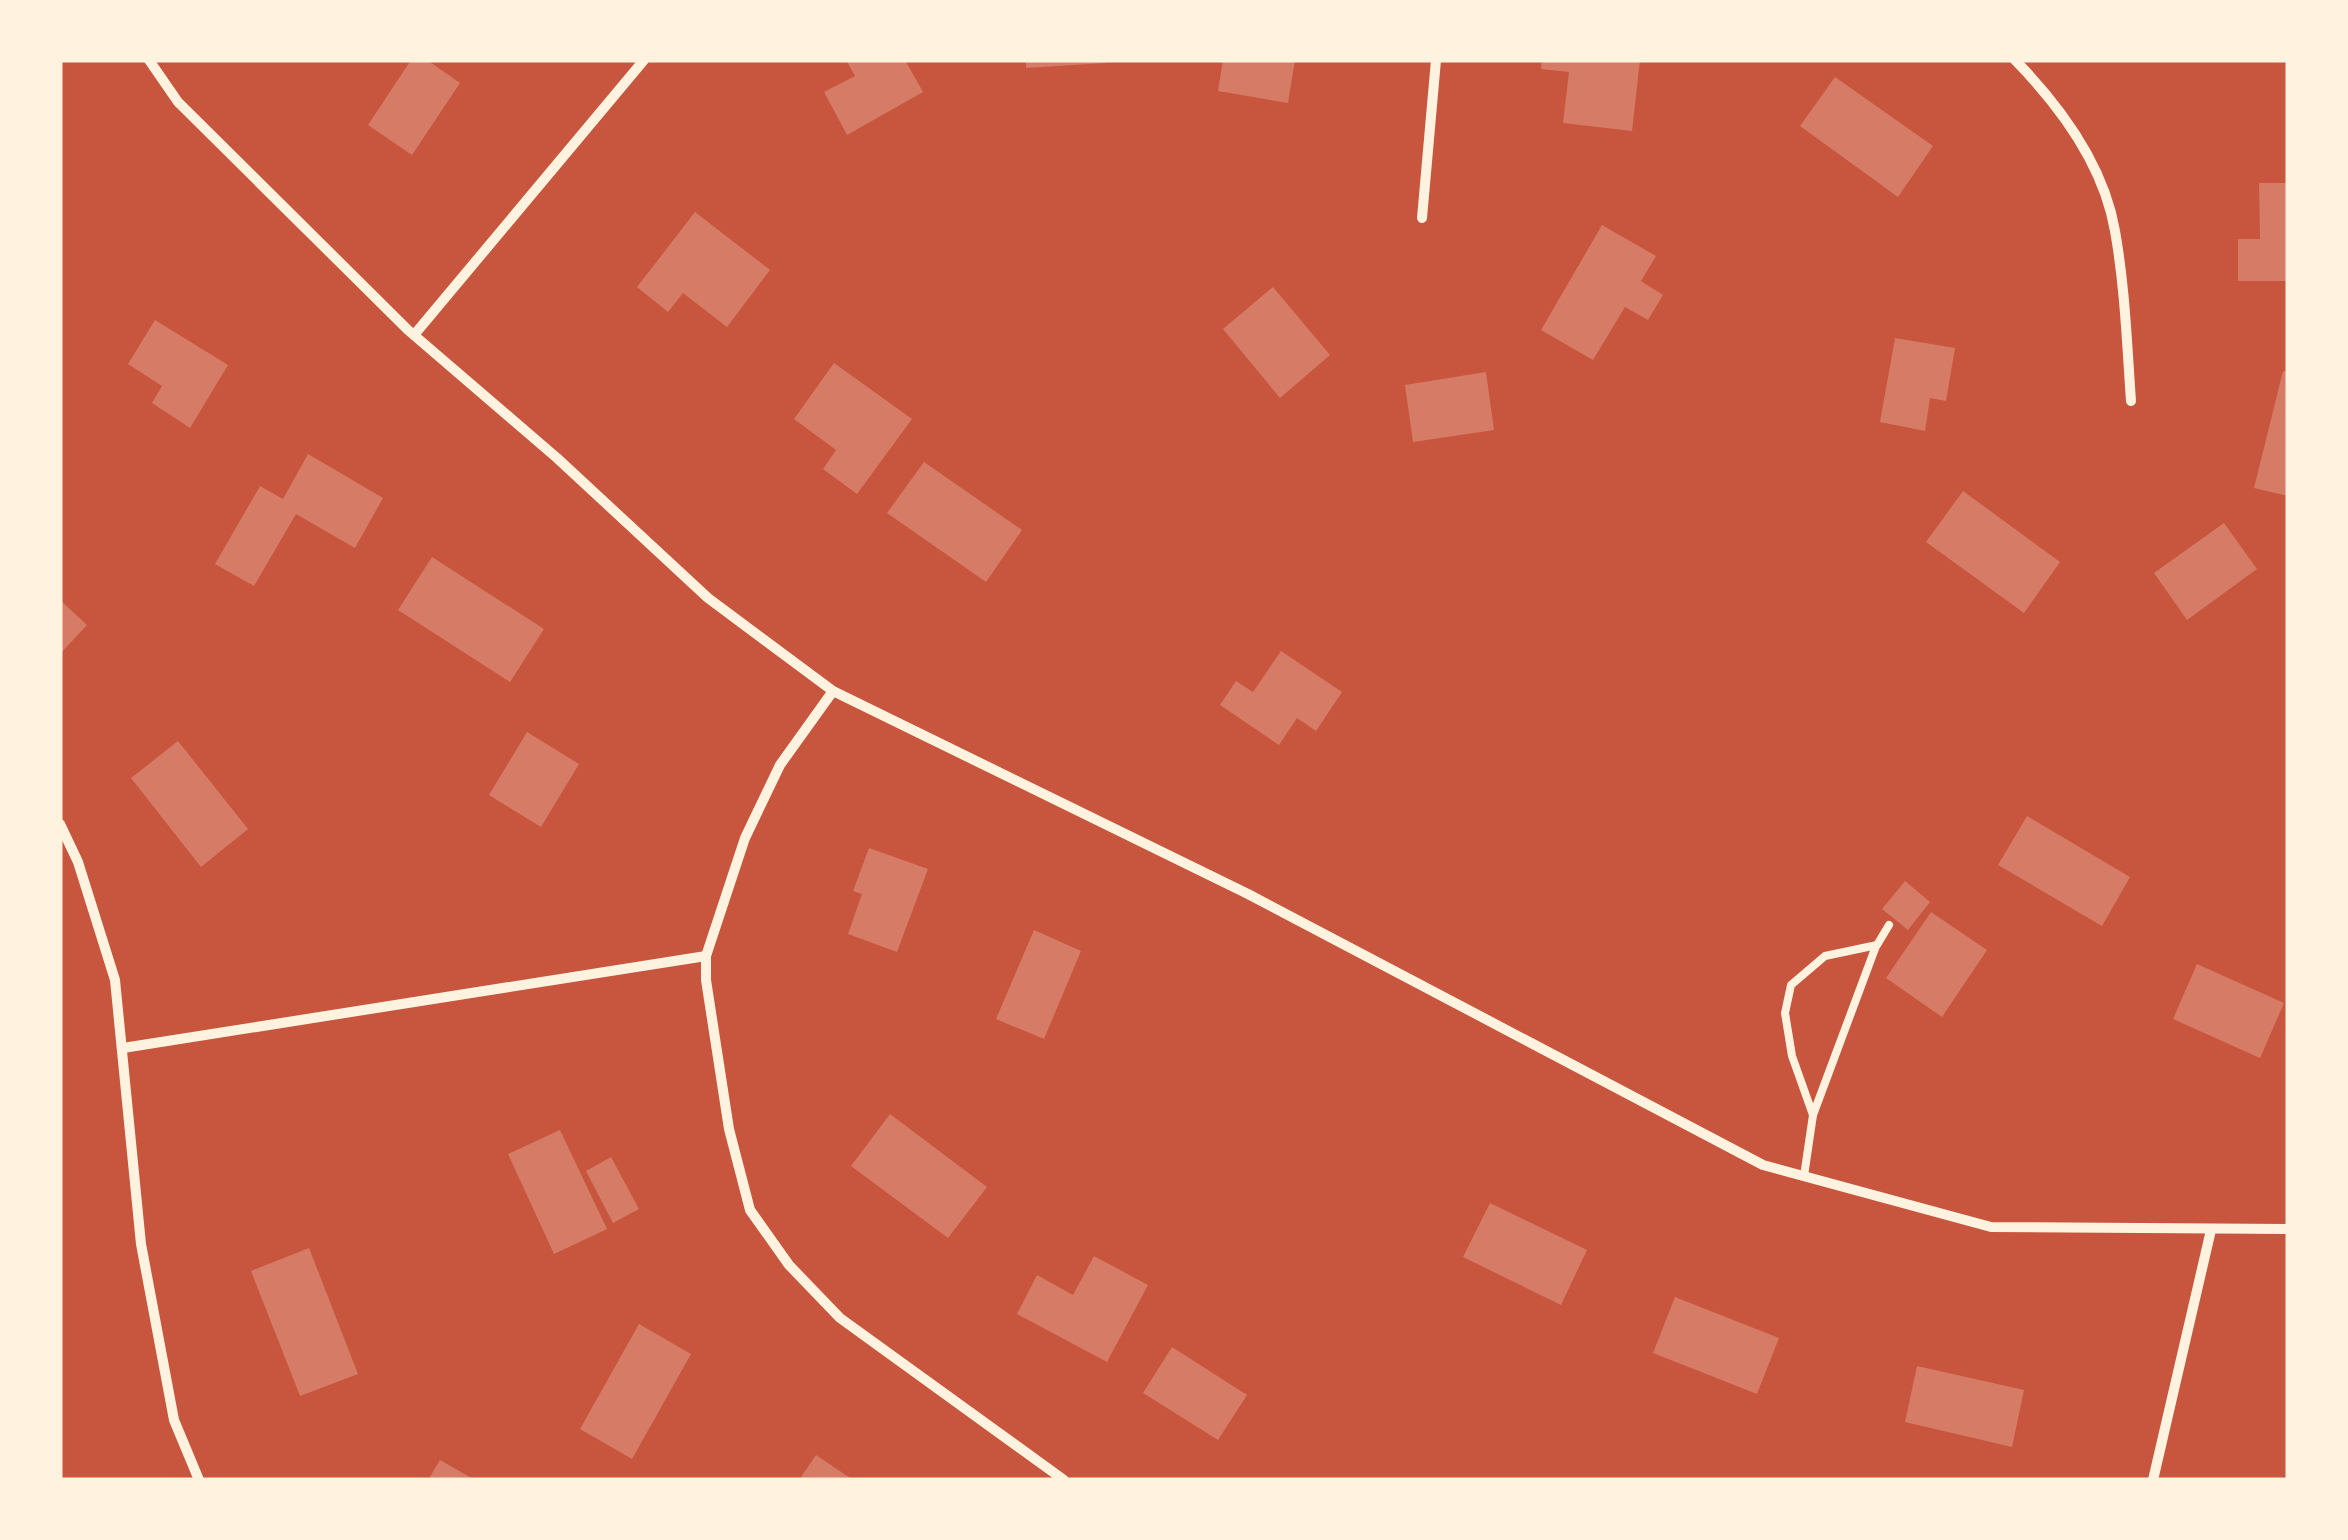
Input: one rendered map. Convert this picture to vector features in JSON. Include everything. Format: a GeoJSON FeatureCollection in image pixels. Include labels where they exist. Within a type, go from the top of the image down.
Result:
{"type":"FeatureCollection","features":[{"type":"Feature","properties":{"kind":"street"},"geometry":{"type":"LineString","coordinates":[[149,60],[178,102],[414,335],[557,458],[708,598],[832,692],[1248,894],[1763,1165],[1991,1227],[2288,1229]]}},
{"type":"Feature","properties":{"kind":"street"},"geometry":{"type":"LineString","coordinates":[[414,335],[644,60]]}},
{"type":"Feature","properties":{"kind":"street"},"geometry":{"type":"LineString","coordinates":[[1422,218],[1436,60]]}},
{"type":"Feature","properties":{"kind":"street"},"geometry":{"type":"LineString","coordinates":[[2015,60],[2045,91],[2094,167],[2115,228],[2131,402]]}},
{"type":"Feature","properties":{"kind":"street"},"geometry":{"type":"LineString","coordinates":[[832,692],[780,766],[746,838],[706,956],[706,980],[728,1129],[750,1210],[789,1265],[840,1318],[1064,1480]]}},
{"type":"Feature","properties":{"kind":"street"},"geometry":{"type":"LineString","coordinates":[[60,824],[78,862],[115,980],[140,1244],[174,1420],[199,1480]]}},
{"type":"Feature","properties":{"kind":"street"},"geometry":{"type":"LineString","coordinates":[[123,1048],[706,956]]}},
{"type":"Feature","properties":{"kind":"street"},"geometry":{"type":"LineString","coordinates":[[2153,1480],[2211,1230]]}},
{"type":"Feature","properties":{"kind":"lane"},"geometry":{"type":"LineString","coordinates":[[1804,1176],[1814,1115],[1877,945],[1889,925]]}},
{"type":"Feature","properties":{"kind":"lane"},"geometry":{"type":"LineString","coordinates":[[1814,1115],[1792,1056],[1785,1012],[1790,985],[1825,956],[1877,945]]}},
{"type":"Feature","properties":{"kind":"building"},"geometry":{"type":"Polygon","coordinates":[[[411,60],[427,60],[460,83],[412,155],[368,125],[411,60]]]}},
{"type":"Feature","properties":{"kind":"building"},"geometry":{"type":"Polygon","coordinates":[[[846,60],[905,60],[923,92],[847,135],[824,92],[855,76],[846,60]]]}},
{"type":"Feature","properties":{"kind":"building"},"geometry":{"type":"Polygon","coordinates":[[[1026,60],[1106,60],[1106,63],[1026,68],[1026,60]]]}},
{"type":"Feature","properties":{"kind":"building"},"geometry":{"type":"Polygon","coordinates":[[[1223,60],[1295,60],[1288,103],[1218,91],[1223,60]]]}},
{"type":"Feature","properties":{"kind":"building"},"geometry":{"type":"Polygon","coordinates":[[[1542,60],[1640,60],[1632,131],[1563,123],[1569,72],[1541,69],[1542,60]]]}},
{"type":"Feature","properties":{"kind":"building"},"geometry":{"type":"Polygon","coordinates":[[[1835,77],[1933,146],[1898,197],[1800,126],[1835,77]]]}},
{"type":"Feature","properties":{"kind":"building"},"geometry":{"type":"Polygon","coordinates":[[[2259,183],[2288,183],[2288,281],[2238,281],[2238,239],[2260,239],[2259,183]]]}},
{"type":"Feature","properties":{"kind":"building"},"geometry":{"type":"Polygon","coordinates":[[[695,212],[770,270],[727,327],[683,293],[668,312],[637,287],[695,212]]]}},
{"type":"Feature","properties":{"kind":"building"},"geometry":{"type":"Polygon","coordinates":[[[1602,225],[1656,256],[1641,281],[1663,295],[1648,320],[1625,307],[1593,360],[1541,330],[1602,225]]]}},
{"type":"Feature","properties":{"kind":"building"},"geometry":{"type":"Polygon","coordinates":[[[1273,287],[1330,355],[1280,398],[1223,329],[1273,287]]]}},
{"type":"Feature","properties":{"kind":"building"},"geometry":{"type":"Polygon","coordinates":[[[155,320],[228,365],[190,428],[152,403],[162,386],[128,364],[155,320]]]}},
{"type":"Feature","properties":{"kind":"building"},"geometry":{"type":"Polygon","coordinates":[[[1895,338],[1955,348],[1946,401],[1930,398],[1925,431],[1880,422],[1895,338]]]}},
{"type":"Feature","properties":{"kind":"building"},"geometry":{"type":"Polygon","coordinates":[[[834,363],[912,419],[857,494],[823,469],[836,450],[794,419],[834,363]]]}},
{"type":"Feature","properties":{"kind":"building"},"geometry":{"type":"Polygon","coordinates":[[[2283,371],[2288,372],[2288,496],[2254,488],[2283,371]]]}},
{"type":"Feature","properties":{"kind":"building"},"geometry":{"type":"Polygon","coordinates":[[[1486,372],[1494,430],[1413,442],[1405,385],[1486,372]]]}},
{"type":"Feature","properties":{"kind":"building"},"geometry":{"type":"Polygon","coordinates":[[[308,454],[383,498],[355,548],[296,514],[254,586],[215,564],[260,486],[283,499],[308,454]]]}},
{"type":"Feature","properties":{"kind":"building"},"geometry":{"type":"Polygon","coordinates":[[[924,462],[1022,530],[986,582],[887,513],[924,462]]]}},
{"type":"Feature","properties":{"kind":"building"},"geometry":{"type":"Polygon","coordinates":[[[1963,491],[2060,562],[2024,613],[1926,542],[1963,491]]]}},
{"type":"Feature","properties":{"kind":"building"},"geometry":{"type":"Polygon","coordinates":[[[2224,523],[2257,569],[2187,620],[2154,573],[2224,523]]]}},
{"type":"Feature","properties":{"kind":"building"},"geometry":{"type":"Polygon","coordinates":[[[432,557],[544,629],[510,682],[398,610],[432,557]]]}},
{"type":"Feature","properties":{"kind":"building"},"geometry":{"type":"Polygon","coordinates":[[[60,600],[87,625],[60,654],[60,600]]]}},
{"type":"Feature","properties":{"kind":"building"},"geometry":{"type":"Polygon","coordinates":[[[1281,651],[1342,692],[1316,731],[1297,718],[1279,745],[1220,705],[1236,681],[1253,692],[1281,651]]]}},
{"type":"Feature","properties":{"kind":"building"},"geometry":{"type":"Polygon","coordinates":[[[527,732],[579,764],[541,827],[489,795],[527,732]]]}},
{"type":"Feature","properties":{"kind":"building"},"geometry":{"type":"Polygon","coordinates":[[[178,741],[248,829],[201,867],[131,778],[178,741]]]}},
{"type":"Feature","properties":{"kind":"building"},"geometry":{"type":"Polygon","coordinates":[[[2027,816],[2130,877],[2102,926],[1998,865],[2027,816]]]}},
{"type":"Feature","properties":{"kind":"building"},"geometry":{"type":"Polygon","coordinates":[[[869,848],[928,869],[897,952],[848,934],[862,894],[853,891],[869,848]]]}},
{"type":"Feature","properties":{"kind":"building"},"geometry":{"type":"Polygon","coordinates":[[[1905,881],[1930,902],[1908,930],[1882,909],[1905,881]]]}},
{"type":"Feature","properties":{"kind":"building"},"geometry":{"type":"Polygon","coordinates":[[[1931,912],[1987,950],[1942,1017],[1886,978],[1931,912]]]}},
{"type":"Feature","properties":{"kind":"building"},"geometry":{"type":"Polygon","coordinates":[[[1034,930],[1081,951],[1044,1039],[996,1019],[1034,930]]]}},
{"type":"Feature","properties":{"kind":"building"},"geometry":{"type":"Polygon","coordinates":[[[2197,964],[2284,1003],[2260,1058],[2173,1019],[2197,964]]]}},
{"type":"Feature","properties":{"kind":"building"},"geometry":{"type":"Polygon","coordinates":[[[890,1114],[987,1187],[948,1238],[851,1166],[890,1114]]]}},
{"type":"Feature","properties":{"kind":"building"},"geometry":{"type":"Polygon","coordinates":[[[560,1130],[607,1229],[554,1254],[508,1154],[560,1130]]]}},
{"type":"Feature","properties":{"kind":"building"},"geometry":{"type":"Polygon","coordinates":[[[611,1157],[639,1209],[613,1223],[586,1171],[611,1157]]]}},
{"type":"Feature","properties":{"kind":"building"},"geometry":{"type":"Polygon","coordinates":[[[1490,1203],[1587,1250],[1561,1305],[1463,1257],[1490,1203]]]}},
{"type":"Feature","properties":{"kind":"building"},"geometry":{"type":"Polygon","coordinates":[[[309,1248],[358,1374],[300,1396],[251,1271],[309,1248]]]}},
{"type":"Feature","properties":{"kind":"building"},"geometry":{"type":"Polygon","coordinates":[[[1094,1256],[1148,1285],[1107,1362],[1017,1314],[1037,1275],[1073,1295],[1094,1256]]]}},
{"type":"Feature","properties":{"kind":"building"},"geometry":{"type":"Polygon","coordinates":[[[1675,1297],[1779,1338],[1757,1394],[1653,1353],[1675,1297]]]}},
{"type":"Feature","properties":{"kind":"building"},"geometry":{"type":"Polygon","coordinates":[[[639,1324],[691,1354],[632,1459],[580,1429],[639,1324]]]}},
{"type":"Feature","properties":{"kind":"building"},"geometry":{"type":"Polygon","coordinates":[[[1172,1347],[1247,1395],[1218,1440],[1143,1393],[1172,1347]]]}},
{"type":"Feature","properties":{"kind":"building"},"geometry":{"type":"Polygon","coordinates":[[[1917,1366],[2024,1390],[2012,1447],[1905,1422],[1917,1366]]]}},
{"type":"Feature","properties":{"kind":"building"},"geometry":{"type":"Polygon","coordinates":[[[816,1455],[853,1480],[799,1480],[816,1455]]]}},
{"type":"Feature","properties":{"kind":"building"},"geometry":{"type":"Polygon","coordinates":[[[440,1460],[475,1480],[428,1480],[440,1460]]]}}]}
